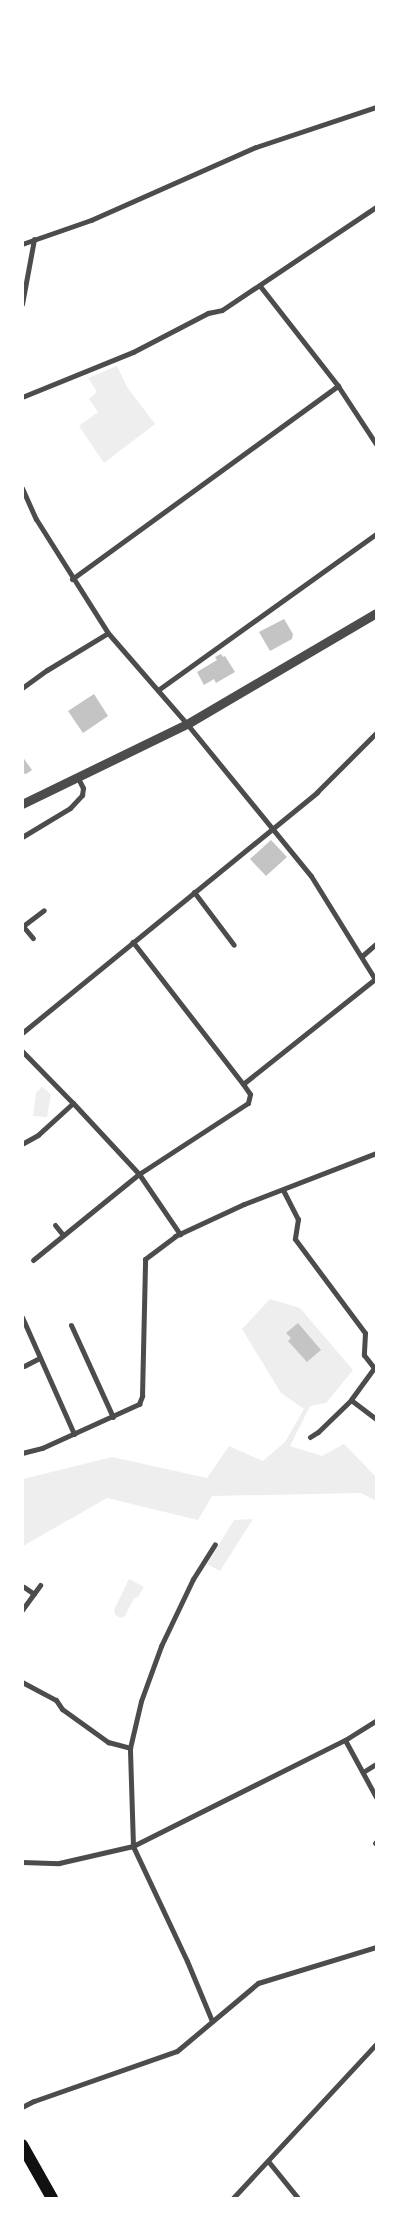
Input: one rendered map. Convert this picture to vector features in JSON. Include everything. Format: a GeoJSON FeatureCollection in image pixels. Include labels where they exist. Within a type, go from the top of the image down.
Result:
{"type":"FeatureCollection","features":[{"type":"Feature","properties":{"kind":"highway"},"geometry":{"type":"LineString","coordinates":[[22,2144],[52,2198]]}},
{"type":"Feature","properties":{"kind":"street"},"geometry":{"type":"LineString","coordinates":[[22,244],[91,220],[256,147],[376,107]]}},
{"type":"Feature","properties":{"kind":"street"},"geometry":{"type":"LineString","coordinates":[[22,397],[133,352],[208,313],[222,310],[376,207]]}},
{"type":"Feature","properties":{"kind":"street"},"geometry":{"type":"LineString","coordinates":[[22,304],[34,240]]}},
{"type":"Feature","properties":{"kind":"street"},"geometry":{"type":"LineString","coordinates":[[260,286],[338,386],[376,444]]}},
{"type":"Feature","properties":{"kind":"street"},"geometry":{"type":"LineString","coordinates":[[72,579],[338,386]]}},
{"type":"Feature","properties":{"kind":"street"},"geometry":{"type":"LineString","coordinates":[[22,488],[36,519],[72,579],[108,633],[187,724],[311,876],[376,980],[243,1084]]}},
{"type":"Feature","properties":{"kind":"street"},"geometry":{"type":"LineString","coordinates":[[158,690],[376,534]]}},
{"type":"Feature","properties":{"kind":"street"},"geometry":{"type":"LineString","coordinates":[[22,804],[187,724],[376,614]]}},
{"type":"Feature","properties":{"kind":"street"},"geometry":{"type":"LineString","coordinates":[[22,688],[108,633]]}},
{"type":"Feature","properties":{"kind":"street"},"geometry":{"type":"LineString","coordinates":[[22,1033],[317,792],[376,733]]}},
{"type":"Feature","properties":{"kind":"street"},"geometry":{"type":"LineString","coordinates":[[22,837],[70,808],[82,796],[82,788],[78,778]]}},
{"type":"Feature","properties":{"kind":"street"},"geometry":{"type":"LineString","coordinates":[[194,892],[234,945]]}},
{"type":"Feature","properties":{"kind":"street"},"geometry":{"type":"LineString","coordinates":[[33,938],[23,926],[44,910]]}},
{"type":"Feature","properties":{"kind":"street"},"geometry":{"type":"LineString","coordinates":[[32,1260],[139,1174],[248,1102],[250,1094],[243,1084],[133,942]]}},
{"type":"Feature","properties":{"kind":"street"},"geometry":{"type":"LineString","coordinates":[[362,956],[376,944]]}},
{"type":"Feature","properties":{"kind":"street"},"geometry":{"type":"LineString","coordinates":[[22,1050],[139,1174],[180,1234]]}},
{"type":"Feature","properties":{"kind":"street"},"geometry":{"type":"LineString","coordinates":[[22,1144],[38,1134],[72,1103]]}},
{"type":"Feature","properties":{"kind":"street"},"geometry":{"type":"LineString","coordinates":[[22,1453],[42,1448],[138,1406],[142,1396],[145,1259],[180,1234],[244,1204],[376,1154]]}},
{"type":"Feature","properties":{"kind":"street"},"geometry":{"type":"LineString","coordinates":[[283,1190],[298,1219],[295,1239],[365,1333],[364,1355],[375,1368],[351,1400],[318,1432],[310,1436]]}},
{"type":"Feature","properties":{"kind":"street"},"geometry":{"type":"LineString","coordinates":[[55,1225],[63,1235]]}},
{"type":"Feature","properties":{"kind":"street"},"geometry":{"type":"LineString","coordinates":[[22,1318],[74,1434]]}},
{"type":"Feature","properties":{"kind":"street"},"geometry":{"type":"LineString","coordinates":[[71,1325],[112,1417]]}},
{"type":"Feature","properties":{"kind":"street"},"geometry":{"type":"LineString","coordinates":[[24,1366],[40,1358]]}},
{"type":"Feature","properties":{"kind":"street"},"geometry":{"type":"LineString","coordinates":[[351,1400],[376,1419]]}},
{"type":"Feature","properties":{"kind":"street"},"geometry":{"type":"LineString","coordinates":[[212,2021],[187,1961],[133,1846],[130,1748],[141,1701],[162,1646],[193,1579],[215,1544]]}},
{"type":"Feature","properties":{"kind":"street"},"geometry":{"type":"LineString","coordinates":[[22,1610],[40,1585]]}},
{"type":"Feature","properties":{"kind":"street"},"geometry":{"type":"LineString","coordinates":[[24,1587],[34,1594]]}},
{"type":"Feature","properties":{"kind":"street"},"geometry":{"type":"LineString","coordinates":[[22,1682],[45,1696],[56,1700],[62,1709],[83,1726],[108,1742],[130,1748]]}},
{"type":"Feature","properties":{"kind":"street"},"geometry":{"type":"LineString","coordinates":[[22,1862],[59,1863],[133,1846],[344,1740],[376,1721]]}},
{"type":"Feature","properties":{"kind":"street"},"geometry":{"type":"LineString","coordinates":[[344,1740],[376,1797]]}},
{"type":"Feature","properties":{"kind":"street"},"geometry":{"type":"LineString","coordinates":[[363,1772],[376,1764]]}},
{"type":"Feature","properties":{"kind":"street"},"geometry":{"type":"LineString","coordinates":[[22,2107],[34,2100],[177,2051],[258,1983],[376,1948]]}},
{"type":"Feature","properties":{"kind":"street"},"geometry":{"type":"LineString","coordinates":[[233,2198],[376,2044]]}},
{"type":"Feature","properties":{"kind":"street"},"geometry":{"type":"LineString","coordinates":[[268,2161],[298,2198]]}},
{"type":"Feature","properties":{"kind":"shaded area"},"geometry":{"type":"Polygon","coordinates":[[[117,366],[127,387],[155,424],[104,463],[79,426],[98,412],[89,399],[97,392],[88,378],[117,366]]]}},
{"type":"Feature","properties":{"kind":"shaded area"},"geometry":{"type":"Polygon","coordinates":[[[42,1087],[51,1094],[47,1117],[33,1116],[36,1093],[42,1087]]]}},
{"type":"Feature","properties":{"kind":"shaded area"},"geometry":{"type":"Polygon","coordinates":[[[270,1299],[300,1308],[353,1370],[326,1403],[310,1406],[290,1446],[322,1456],[344,1444],[376,1477],[376,1501],[361,1493],[212,1496],[198,1520],[107,1498],[23,1546],[23,1479],[112,1457],[207,1478],[229,1446],[263,1461],[285,1442],[304,1409],[281,1393],[242,1329],[270,1299]]]}},
{"type":"Feature","properties":{"kind":"shaded area"},"geometry":{"type":"Polygon","coordinates":[[[253,1519],[220,1571],[207,1564],[234,1520],[253,1519]]]}},
{"type":"Feature","properties":{"kind":"shaded area"},"geometry":{"type":"Polygon","coordinates":[[[129,1579],[144,1587],[138,1597],[134,1598],[125,1616],[121,1618],[115,1615],[114,1610],[129,1579]]]}},
{"type":"Feature","properties":{"kind":"building"},"geometry":{"type":"Polygon","coordinates":[[[284,619],[293,634],[292,639],[270,651],[259,632],[284,619]]]}},
{"type":"Feature","properties":{"kind":"building"},"geometry":{"type":"Polygon","coordinates":[[[221,654],[223,657],[225,656],[235,672],[216,683],[214,679],[204,685],[197,672],[217,660],[215,657],[221,654]]]}},
{"type":"Feature","properties":{"kind":"building"},"geometry":{"type":"Polygon","coordinates":[[[94,694],[108,716],[83,733],[68,711],[94,694]]]}},
{"type":"Feature","properties":{"kind":"building"},"geometry":{"type":"Polygon","coordinates":[[[22,756],[32,770],[26,774],[22,773],[22,756]]]}},
{"type":"Feature","properties":{"kind":"building"},"geometry":{"type":"Polygon","coordinates":[[[271,840],[287,857],[266,876],[250,859],[271,840]]]}},
{"type":"Feature","properties":{"kind":"building"},"geometry":{"type":"Polygon","coordinates":[[[298,1323],[321,1350],[307,1362],[288,1341],[291,1338],[286,1333],[298,1323]]]}}]}
